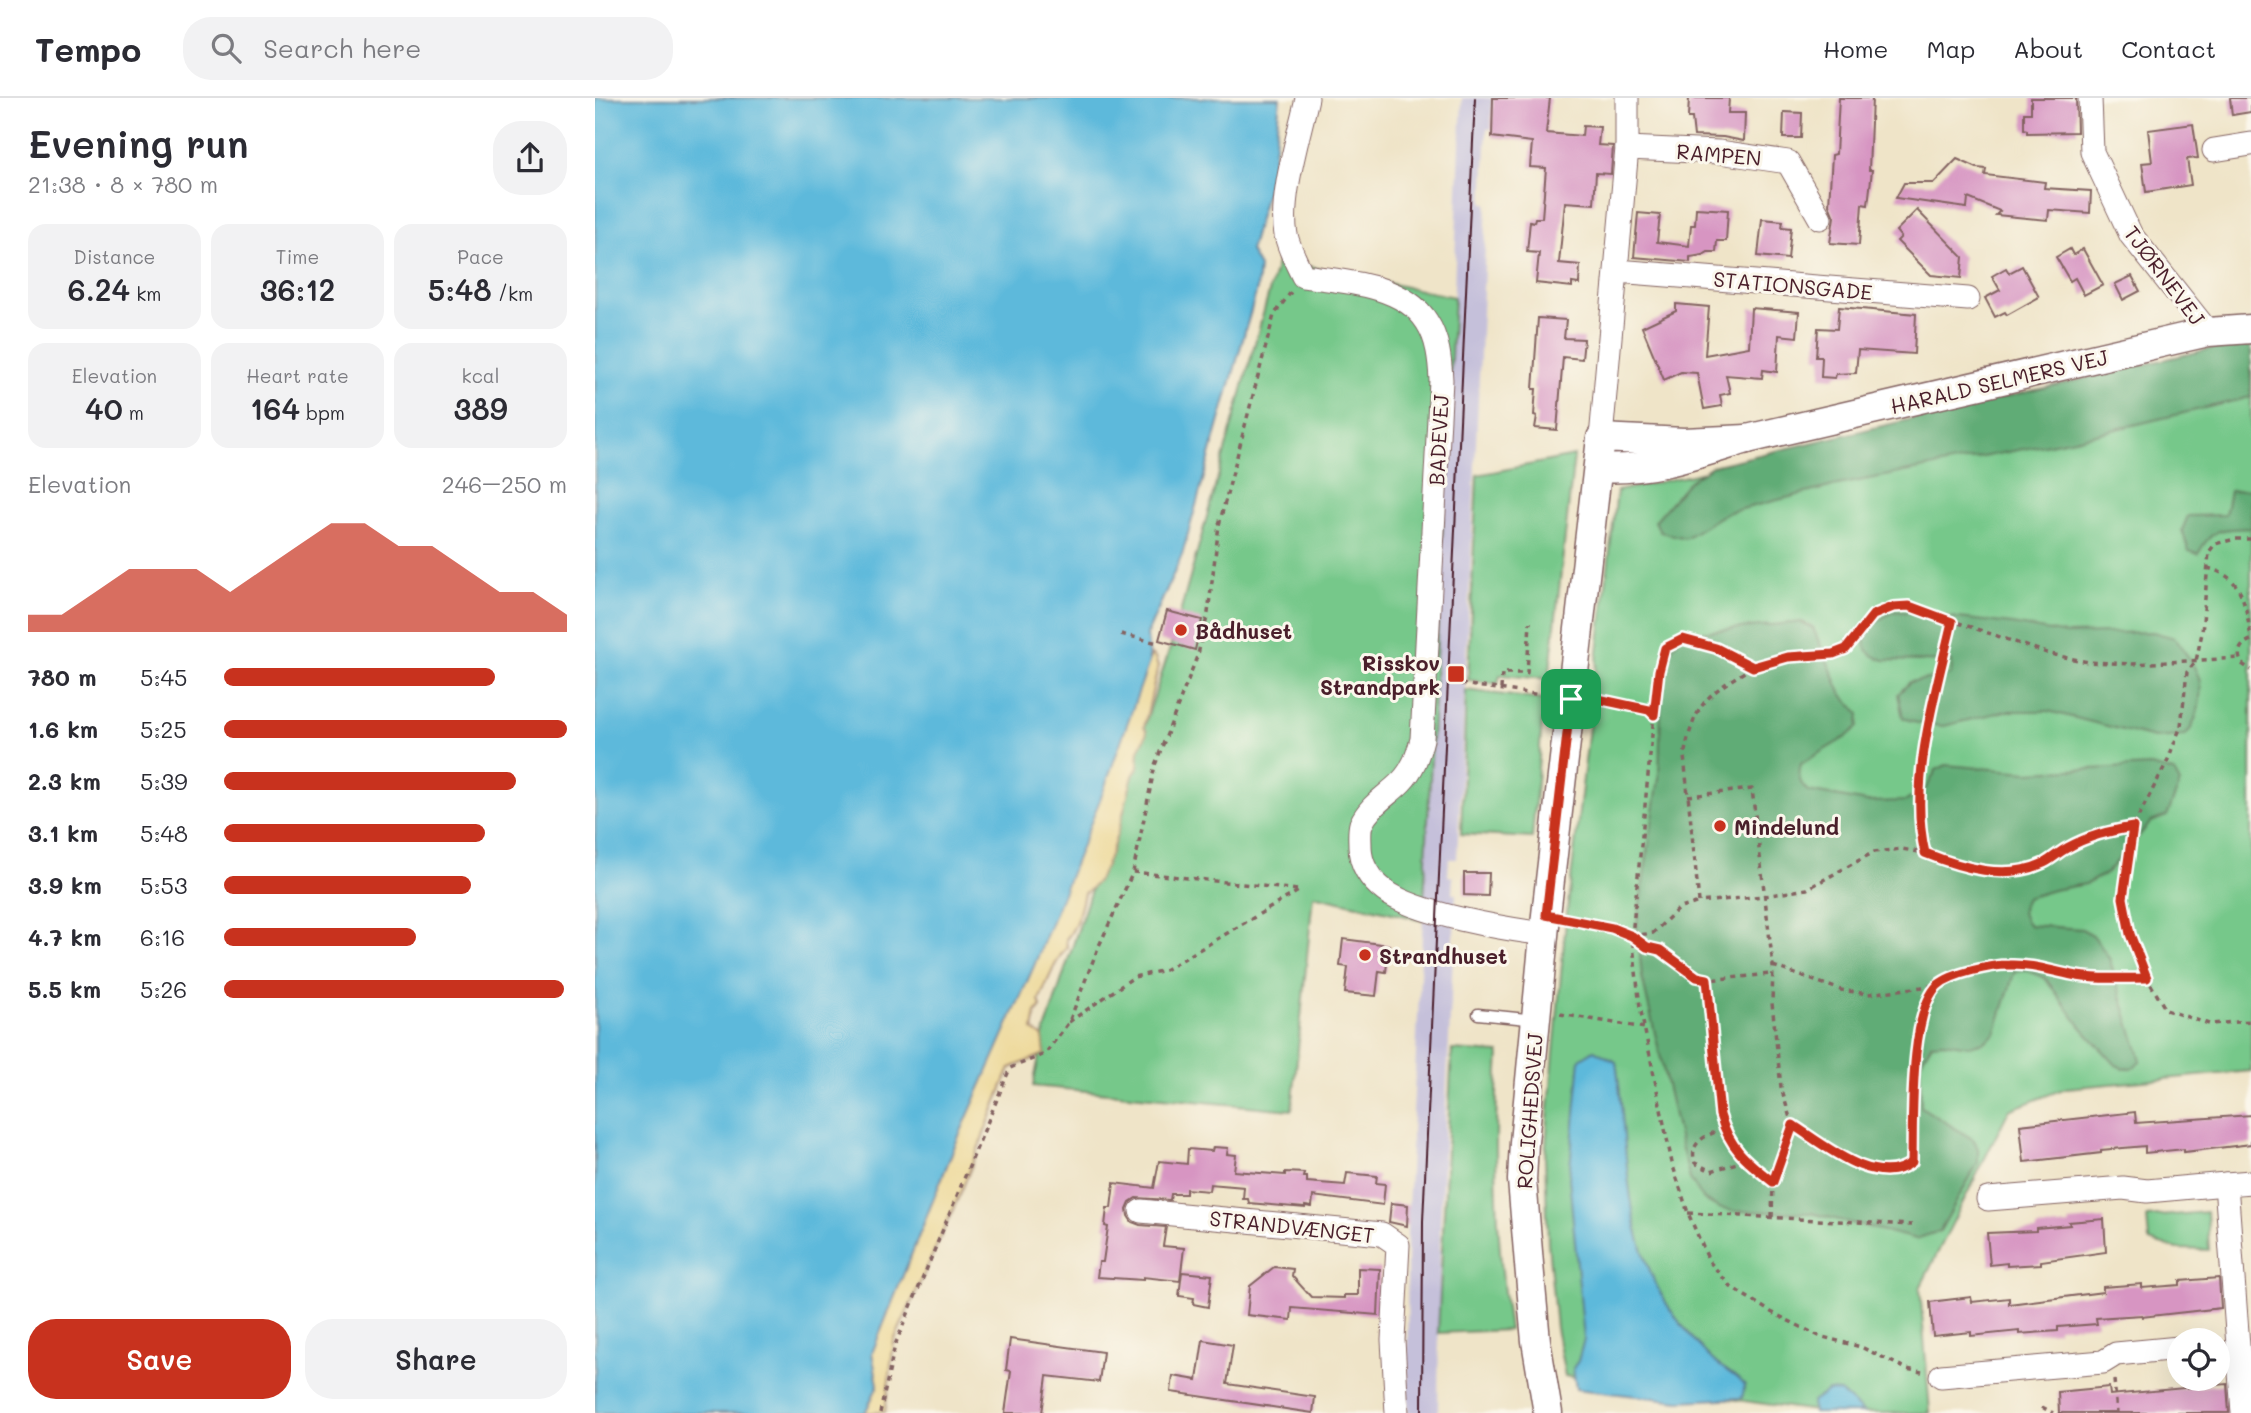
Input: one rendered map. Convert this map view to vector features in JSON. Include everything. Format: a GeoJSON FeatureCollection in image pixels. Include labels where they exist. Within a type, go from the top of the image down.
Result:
{"type":"FeatureCollection","features":[{"type":"Feature","properties":{"kind":"street"},"geometry":{"type":"LineString","coordinates":[[1303,276],[1285,232],[1285,202],[1307,98]]}},
{"type":"Feature","properties":{"kind":"street"},"geometry":{"type":"LineString","coordinates":[[1601,438],[1627,148],[1627,98]]}},
{"type":"Feature","properties":{"kind":"street","name":"TJØRNEVEJ"},"geometry":{"type":"LineString","coordinates":[[2090,98],[2092,152],[2131,235],[2208,332]]}},
{"type":"Feature","properties":{"kind":"street"},"geometry":{"type":"LineString","coordinates":[[2214,150],[2251,144]]}},
{"type":"Feature","properties":{"kind":"street","name":"RAMPEN"},"geometry":{"type":"LineString","coordinates":[[1627,148],[1719,152],[1788,162],[1820,218]]}},
{"type":"Feature","properties":{"kind":"street","name":"STATIONSGADE"},"geometry":{"type":"LineString","coordinates":[[1617,271],[1968,299]]}},
{"type":"Feature","properties":{"kind":"street","name":"BADEVEJ"},"geometry":{"type":"LineString","coordinates":[[1303,276],[1363,284],[1389,292],[1415,308],[1427,321],[1439,358],[1441,380],[1422,739],[1417,759],[1403,781],[1372,807],[1360,827],[1360,858],[1370,876],[1385,891],[1408,903],[1462,918],[1546,924]]}},
{"type":"Feature","properties":{"kind":"street","name":"HARALD SELMERS VEJ"},"geometry":{"type":"LineString","coordinates":[[1598,468],[1635,469],[1686,458],[1748,439],[2208,332],[2251,329]]}},
{"type":"Feature","properties":{"kind":"street","name":"HARALD SELMERS VEJ"},"geometry":{"type":"LineString","coordinates":[[1601,438],[1684,442],[1748,439]]}},
{"type":"Feature","properties":{"kind":"street","name":"ROLIGHEDSVEJ"},"geometry":{"type":"LineString","coordinates":[[1548,1413],[1537,1341],[1522,1180],[1536,1015],[1601,438]]}},
{"type":"Feature","properties":{"kind":"street"},"geometry":{"type":"LineString","coordinates":[[1988,1199],[2123,1188],[2147,1191],[2251,1182]]}},
{"type":"Feature","properties":{"kind":"street"},"geometry":{"type":"LineString","coordinates":[[2226,1184],[2227,1328]]}},
{"type":"Feature","properties":{"kind":"street","name":"STRANDVÆNGET"},"geometry":{"type":"LineString","coordinates":[[1141,1211],[1382,1234],[1398,1245],[1393,1340],[1397,1413]]}},
{"type":"Feature","properties":{"kind":"street"},"geometry":{"type":"LineString","coordinates":[[1941,1376],[2103,1362],[2116,1354],[2167,1349]]}},
{"type":"Feature","properties":{"kind":"street"},"geometry":{"type":"LineString","coordinates":[[2230,1357],[2243,1413]]}},
{"type":"Feature","properties":{"kind":"lane"},"geometry":{"type":"LineString","coordinates":[[1478,1014],[1536,1015]]}},
{"type":"Feature","properties":{"kind":"path"},"geometry":{"type":"LineString","coordinates":[[880,1413],[895,1345],[1010,1068],[1045,1054],[1069,1022],[1098,948],[1133,872],[1155,765],[1198,654],[1206,623],[1219,525],[1274,315],[1303,276]]}},
{"type":"Feature","properties":{"kind":"path"},"geometry":{"type":"LineString","coordinates":[[2251,540],[2235,539],[2215,544],[2209,552],[2202,632],[2196,661],[2187,672],[2181,726],[2167,761],[2133,827],[2123,898],[2130,934],[2147,978],[2166,1010],[2209,1024],[2251,1021]]}},
{"type":"Feature","properties":{"kind":"path"},"geometry":{"type":"LineString","coordinates":[[2206,568],[2220,571],[2233,581],[2242,595],[2251,638],[2241,646],[2239,657],[2244,667],[2251,670]]}},
{"type":"Feature","properties":{"kind":"path"},"geometry":{"type":"LineString","coordinates":[[1699,902],[1684,756],[1689,732],[1697,709],[1721,686],[1753,667],[1788,657],[1839,652],[1846,649],[1873,615],[1893,607],[1909,606],[2050,654],[2088,662],[2133,664],[2239,657]]}},
{"type":"Feature","properties":{"kind":"path"},"geometry":{"type":"LineString","coordinates":[[1501,690],[1502,673],[1527,673],[1530,622]]}},
{"type":"Feature","properties":{"kind":"path"},"geometry":{"type":"LineString","coordinates":[[1925,853],[1919,811],[1921,770],[1935,691],[1952,622]]}},
{"type":"Feature","properties":{"kind":"path"},"geometry":{"type":"LineString","coordinates":[[1121,634],[1158,643]]}},
{"type":"Feature","properties":{"kind":"path"},"geometry":{"type":"LineString","coordinates":[[1753,667],[1716,648],[1683,639],[1665,648],[1659,671],[1632,936],[1645,1028],[1672,1163],[1688,1213],[1709,1261],[1731,1287],[1771,1312],[1819,1336],[1861,1347],[1907,1369],[1941,1376]]}},
{"type":"Feature","properties":{"kind":"path"},"geometry":{"type":"LineString","coordinates":[[1461,684],[1571,699],[1598,699],[1649,710],[1654,715]]}},
{"type":"Feature","properties":{"kind":"path"},"geometry":{"type":"LineString","coordinates":[[1688,796],[1752,789],[1773,966],[1772,1003],[1781,1087],[1793,1125],[1773,1182],[1772,1217]]}},
{"type":"Feature","properties":{"kind":"path"},"geometry":{"type":"LineString","coordinates":[[1632,936],[1653,933],[1678,909],[1699,902],[1807,889],[1874,852],[1902,849],[1925,853],[1956,866],[2002,872],[2045,863],[2067,848],[2102,832],[2133,827]]}},
{"type":"Feature","properties":{"kind":"path"},"geometry":{"type":"LineString","coordinates":[[1069,1022],[1134,977],[1165,970],[1300,890],[1133,872]]}},
{"type":"Feature","properties":{"kind":"path"},"geometry":{"type":"LineString","coordinates":[[1546,924],[1612,928],[1632,936],[1647,947],[1668,954],[1697,977],[1707,979],[1773,974]]}},
{"type":"Feature","properties":{"kind":"path"},"geometry":{"type":"LineString","coordinates":[[1773,966],[1841,990],[1868,994],[1938,985],[1969,972],[2008,964],[2104,979],[2147,978]]}},
{"type":"Feature","properties":{"kind":"path"},"geometry":{"type":"LineString","coordinates":[[1707,979],[1720,1115],[1724,1129],[1742,1158],[1773,1182]]}},
{"type":"Feature","properties":{"kind":"path"},"geometry":{"type":"LineString","coordinates":[[1793,1125],[1857,1165],[1882,1171],[1902,1170],[1912,1162],[1914,1064],[1920,1028],[1928,1003],[1938,985]]}},
{"type":"Feature","properties":{"kind":"path"},"geometry":{"type":"LineString","coordinates":[[1536,1015],[1645,1028]]}},
{"type":"Feature","properties":{"kind":"path"},"geometry":{"type":"LineString","coordinates":[[1724,1129],[1698,1141],[1693,1149],[1695,1163],[1710,1171],[1737,1163],[1742,1158]]}},
{"type":"Feature","properties":{"kind":"path"},"geometry":{"type":"LineString","coordinates":[[1688,1213],[1912,1225]]}},
{"type":"Feature","properties":{"kind":"path"},"geometry":{"type":"LineString","coordinates":[[2112,1357],[2117,1413]]}},
{"type":"Feature","properties":{"kind":"path"},"geometry":{"type":"LineString","coordinates":[[2042,1407],[2053,1413]]}},
{"type":"Feature","properties":{"kind":"shaded area"},"geometry":{"type":"Polygon","coordinates":[[[1462,98],[1492,98],[1491,129],[1487,129],[1483,203],[1487,203],[1457,859],[1449,859],[1448,876],[1453,877],[1452,893],[1456,893],[1440,1226],[1438,1413],[1408,1413],[1407,1229],[1447,451],[1462,98]]]}},
{"type":"Feature","properties":{"kind":"green space","name":"Risskov Strandpark"},"geometry":{"type":"Polygon","coordinates":[[[1278,260],[1454,297],[1423,920],[1313,895],[1292,1110],[1033,1086],[1043,1037],[1173,639],[1278,260]]]}},
{"type":"Feature","properties":{"kind":"green space"},"geometry":{"type":"Polygon","coordinates":[[[2222,346],[2251,346],[2251,397],[2075,439],[1838,485],[1726,513],[1685,538],[1660,532],[1655,521],[1688,482],[1712,466],[2222,346]]]}},
{"type":"Feature","properties":{"kind":"green space"},"geometry":{"type":"Polygon","coordinates":[[[2251,357],[2251,1071],[2066,1088],[2009,1110],[1920,1288],[1930,1413],[1830,1413],[1565,1376],[1556,1328],[1548,1243],[1545,1159],[1565,930],[1617,491],[2212,363],[2251,357]]]}},
{"type":"Feature","properties":{"kind":"green space"},"geometry":{"type":"Polygon","coordinates":[[[1574,456],[1549,679],[1500,675],[1498,684],[1468,680],[1477,475],[1574,456]]]}},
{"type":"Feature","properties":{"kind":"green space"},"geometry":{"type":"Polygon","coordinates":[[[2251,489],[2251,528],[2219,531],[2208,538],[2198,554],[2189,551],[2182,530],[2188,516],[2225,515],[2230,491],[2251,489]]]}},
{"type":"Feature","properties":{"kind":"green space"},"geometry":{"type":"Polygon","coordinates":[[[1896,611],[2012,624],[2066,634],[2153,632],[2175,638],[2199,677],[2200,697],[2196,718],[2185,736],[2154,738],[2048,711],[2005,711],[1944,726],[1917,723],[1903,718],[1898,694],[1910,682],[1951,675],[1952,662],[1884,660],[1873,655],[1867,649],[1867,635],[1879,621],[1896,611]]]}},
{"type":"Feature","properties":{"kind":"green space"},"geometry":{"type":"Polygon","coordinates":[[[1802,622],[1813,628],[1842,695],[1859,713],[1858,727],[1801,764],[1800,779],[1808,791],[1867,802],[1906,801],[1927,787],[1936,770],[1946,765],[2028,772],[2151,766],[2174,772],[2180,783],[2167,816],[2151,822],[2107,873],[2086,884],[2026,898],[2022,909],[2029,925],[2082,929],[2093,935],[2109,958],[2141,1060],[2135,1067],[2124,1069],[2116,1065],[2082,1028],[2045,978],[2023,969],[2014,973],[1995,1034],[1984,1042],[1969,1046],[1932,1043],[1920,1063],[1921,1107],[1974,1140],[1978,1149],[1978,1163],[1940,1231],[1916,1239],[1811,1213],[1733,1211],[1719,1208],[1704,1200],[1690,1179],[1642,977],[1637,923],[1659,778],[1665,668],[1673,646],[1680,637],[1690,633],[1802,622]]]}},
{"type":"Feature","properties":{"kind":"green space"},"geometry":{"type":"Polygon","coordinates":[[[1466,690],[1544,700],[1532,838],[1461,834],[1466,690]]]}},
{"type":"Feature","properties":{"kind":"green space"},"geometry":{"type":"Polygon","coordinates":[[[1452,1050],[1499,1053],[1497,1192],[1509,1330],[1438,1333],[1452,1050]]]}},
{"type":"Feature","properties":{"kind":"green space"},"geometry":{"type":"Polygon","coordinates":[[[2207,1212],[2209,1250],[2178,1249],[2149,1241],[2147,1217],[2207,1212]]]}},
{"type":"Feature","properties":{"kind":"sand"},"geometry":{"type":"Polygon","coordinates":[[[1151,655],[1158,667],[1144,727],[1147,731],[1115,840],[1101,874],[1084,893],[1080,912],[1066,939],[1067,947],[1039,1000],[1041,1007],[1036,1013],[1033,1030],[1043,1037],[1045,1054],[1010,1068],[963,1187],[894,1341],[885,1412],[865,1413],[878,1385],[872,1353],[1151,655]]]}},
{"type":"Feature","properties":{"kind":"water"},"geometry":{"type":"Polygon","coordinates":[[[595,98],[1280,98],[1272,172],[1250,251],[1259,267],[1257,289],[1182,555],[1147,634],[1149,662],[1103,792],[1034,966],[955,1145],[872,1353],[878,1385],[865,1413],[595,1413],[595,98]]]}},
{"type":"Feature","properties":{"kind":"water"},"geometry":{"type":"Polygon","coordinates":[[[1594,1050],[1616,1062],[1634,1218],[1653,1278],[1668,1306],[1697,1344],[1716,1363],[1745,1385],[1742,1398],[1680,1401],[1576,1389],[1573,1368],[1578,1361],[1584,1339],[1569,1178],[1580,1059],[1594,1050]]]}},
{"type":"Feature","properties":{"kind":"water"},"geometry":{"type":"Polygon","coordinates":[[[1828,1391],[1840,1392],[1864,1413],[1813,1413],[1812,1402],[1828,1391]]]}},
{"type":"Feature","properties":{"kind":"building"},"geometry":{"type":"Polygon","coordinates":[[[1493,98],[1550,98],[1546,133],[1582,136],[1583,126],[1600,127],[1598,145],[1613,146],[1611,174],[1596,173],[1594,204],[1565,202],[1559,263],[1580,265],[1579,284],[1572,283],[1572,287],[1536,283],[1539,253],[1527,252],[1530,221],[1542,218],[1546,168],[1530,167],[1532,142],[1492,137],[1493,98]]]}},
{"type":"Feature","properties":{"kind":"building"},"geometry":{"type":"Polygon","coordinates":[[[1689,98],[1729,98],[1728,113],[1745,113],[1744,141],[1694,136],[1692,118],[1688,118],[1689,98]]]}},
{"type":"Feature","properties":{"kind":"building"},"geometry":{"type":"Polygon","coordinates":[[[1839,98],[1872,98],[1869,170],[1872,170],[1868,205],[1862,204],[1859,245],[1830,243],[1834,217],[1829,205],[1832,155],[1836,154],[1839,98]]]}},
{"type":"Feature","properties":{"kind":"building"},"geometry":{"type":"Polygon","coordinates":[[[2031,98],[2076,98],[2077,132],[2027,133],[2024,129],[2024,113],[2031,113],[2031,98]]]}},
{"type":"Feature","properties":{"kind":"building"},"geometry":{"type":"Polygon","coordinates":[[[2230,98],[2251,98],[2251,112],[2232,115],[2230,98]]]}},
{"type":"Feature","properties":{"kind":"building"},"geometry":{"type":"Polygon","coordinates":[[[1784,112],[1802,113],[1801,138],[1783,138],[1784,112]]]}},
{"type":"Feature","properties":{"kind":"building"},"geometry":{"type":"Polygon","coordinates":[[[2193,124],[2198,158],[2187,159],[2191,185],[2146,192],[2142,163],[2152,162],[2148,130],[2193,124]]]}},
{"type":"Feature","properties":{"kind":"building"},"geometry":{"type":"Polygon","coordinates":[[[1957,159],[1986,169],[1985,175],[2045,182],[2044,188],[2091,191],[2090,213],[2049,210],[2048,220],[1996,215],[2000,211],[1968,198],[1967,208],[1896,198],[1904,183],[1934,183],[1957,159]]]}},
{"type":"Feature","properties":{"kind":"building"},"geometry":{"type":"Polygon","coordinates":[[[1696,208],[1728,210],[1726,241],[1717,241],[1716,252],[1690,257],[1690,262],[1634,257],[1638,213],[1660,215],[1657,242],[1689,246],[1696,208]]]}},
{"type":"Feature","properties":{"kind":"building"},"geometry":{"type":"Polygon","coordinates":[[[1917,210],[1963,257],[1961,278],[1931,275],[1897,241],[1901,237],[1896,231],[1917,210]]]}},
{"type":"Feature","properties":{"kind":"building"},"geometry":{"type":"Polygon","coordinates":[[[1762,219],[1783,221],[1782,227],[1791,228],[1788,259],[1758,256],[1762,219]]]}},
{"type":"Feature","properties":{"kind":"building"},"geometry":{"type":"Polygon","coordinates":[[[2070,249],[2073,255],[2083,249],[2103,285],[2084,295],[2075,278],[2070,281],[2056,257],[2070,249]]]}},
{"type":"Feature","properties":{"kind":"building"},"geometry":{"type":"Polygon","coordinates":[[[2022,266],[2039,297],[2007,315],[2005,312],[1995,317],[1985,298],[2000,290],[1992,276],[2006,268],[2009,273],[2022,266]]]}},
{"type":"Feature","properties":{"kind":"building"},"geometry":{"type":"Polygon","coordinates":[[[2132,276],[2140,291],[2123,300],[2115,284],[2132,276]]]}},
{"type":"Feature","properties":{"kind":"building"},"geometry":{"type":"Polygon","coordinates":[[[1676,304],[1709,307],[1705,355],[1749,347],[1751,308],[1799,312],[1797,337],[1779,335],[1777,372],[1763,370],[1762,378],[1726,375],[1730,393],[1720,395],[1722,406],[1704,409],[1697,373],[1681,372],[1664,380],[1642,327],[1676,311],[1676,304]]]}},
{"type":"Feature","properties":{"kind":"building"},"geometry":{"type":"Polygon","coordinates":[[[1839,307],[1916,314],[1914,354],[1858,350],[1856,373],[1836,374],[1835,378],[1821,377],[1822,357],[1816,357],[1818,328],[1837,329],[1839,307]]]}},
{"type":"Feature","properties":{"kind":"building"},"geometry":{"type":"Polygon","coordinates":[[[1538,318],[1566,320],[1564,338],[1584,339],[1582,359],[1563,357],[1557,430],[1535,428],[1536,389],[1533,389],[1538,318]]]}},
{"type":"Feature","properties":{"kind":"building","name":"Bådhuset"},"geometry":{"type":"Polygon","coordinates":[[[1167,611],[1202,620],[1195,650],[1159,640],[1167,611]]]}},
{"type":"Feature","properties":{"kind":"building"},"geometry":{"type":"Polygon","coordinates":[[[1464,873],[1489,873],[1488,896],[1464,895],[1464,873]]]}},
{"type":"Feature","properties":{"kind":"building","name":"Strandhuset"},"geometry":{"type":"Polygon","coordinates":[[[1343,939],[1389,945],[1386,972],[1379,971],[1376,996],[1345,993],[1348,967],[1340,966],[1343,939]]]}},
{"type":"Feature","properties":{"kind":"building"},"geometry":{"type":"Polygon","coordinates":[[[2135,1112],[2136,1123],[2251,1115],[2251,1144],[2184,1152],[2184,1149],[2145,1153],[2145,1146],[2024,1162],[2020,1125],[2135,1112]]]}},
{"type":"Feature","properties":{"kind":"building"},"geometry":{"type":"Polygon","coordinates":[[[1213,1147],[1228,1148],[1227,1154],[1236,1155],[1234,1171],[1285,1175],[1285,1172],[1304,1173],[1303,1177],[1307,1177],[1307,1182],[1345,1185],[1347,1173],[1377,1176],[1376,1183],[1385,1184],[1383,1205],[1313,1196],[1312,1207],[1305,1208],[1249,1203],[1248,1199],[1243,1199],[1244,1187],[1210,1184],[1209,1191],[1186,1189],[1186,1194],[1171,1194],[1170,1200],[1136,1198],[1130,1202],[1127,1209],[1132,1222],[1166,1227],[1163,1246],[1184,1248],[1180,1281],[1143,1277],[1143,1280],[1097,1277],[1099,1262],[1103,1262],[1108,1227],[1105,1226],[1107,1208],[1111,1208],[1114,1183],[1154,1188],[1159,1161],[1187,1164],[1188,1149],[1212,1151],[1213,1147]]]}},
{"type":"Feature","properties":{"kind":"building"},"geometry":{"type":"Polygon","coordinates":[[[1391,1203],[1408,1205],[1407,1226],[1389,1222],[1391,1203]]]}},
{"type":"Feature","properties":{"kind":"building"},"geometry":{"type":"Polygon","coordinates":[[[2104,1219],[2106,1252],[2041,1261],[2041,1264],[1990,1265],[1987,1233],[2036,1231],[2036,1228],[2070,1225],[2069,1222],[2104,1219]]]}},
{"type":"Feature","properties":{"kind":"building"},"geometry":{"type":"Polygon","coordinates":[[[1274,1267],[1293,1269],[1292,1276],[1311,1297],[1344,1298],[1344,1295],[1358,1295],[1358,1268],[1380,1269],[1378,1315],[1292,1308],[1291,1320],[1247,1315],[1250,1286],[1274,1267]]]}},
{"type":"Feature","properties":{"kind":"building"},"geometry":{"type":"Polygon","coordinates":[[[1182,1272],[1212,1275],[1208,1307],[1193,1304],[1194,1298],[1179,1296],[1182,1272]]]}},
{"type":"Feature","properties":{"kind":"building"},"geometry":{"type":"Polygon","coordinates":[[[2219,1278],[2221,1308],[2142,1317],[2096,1318],[2097,1324],[2058,1327],[2058,1331],[2019,1334],[2019,1331],[1971,1336],[1971,1332],[1933,1336],[1930,1302],[1971,1297],[1972,1302],[2009,1298],[2009,1304],[2103,1292],[2103,1287],[2142,1284],[2142,1288],[2219,1278]]]}},
{"type":"Feature","properties":{"kind":"building"},"geometry":{"type":"Polygon","coordinates":[[[1010,1339],[1103,1352],[1099,1382],[1047,1376],[1042,1413],[1005,1413],[1011,1371],[1006,1370],[1010,1339]]]}},
{"type":"Feature","properties":{"kind":"building"},"geometry":{"type":"Polygon","coordinates":[[[1203,1340],[1233,1345],[1227,1384],[1315,1397],[1313,1413],[1171,1392],[1173,1376],[1197,1380],[1203,1340]]]}},
{"type":"Feature","properties":{"kind":"building"},"geometry":{"type":"Polygon","coordinates":[[[2109,1387],[2110,1395],[2167,1390],[2227,1391],[2229,1413],[2059,1413],[2058,1392],[2109,1387]]]}},
{"type":"Feature","properties":{"kind":"tram line"},"geometry":{"type":"LineString","coordinates":[[1422,1413],[1423,1221],[1475,98]]}},
{"type":"Feature","properties":{"kind":"place","name":"Bådhuset"},"geometry":{"type":"Point","coordinates":[1181,630]}},
{"type":"Feature","properties":{"kind":"place","name":"Risskov Strandpark"},"geometry":{"type":"Point","coordinates":[1456,674]}},
{"type":"Feature","properties":{"kind":"place","name":"Mindelund"},"geometry":{"type":"Point","coordinates":[1720,826]}},
{"type":"Feature","properties":{"kind":"place","name":"Strandhuset"},"geometry":{"type":"Point","coordinates":[1365,955]}},
{"type":"Feature","properties":{"kind":"route"},"geometry":{"type":"LineString","coordinates":[[1909,606],[1952,622],[1935,691],[1921,770],[1919,811],[1925,853],[1956,866],[2002,872],[2045,863],[2067,848],[2102,832],[2133,827],[2123,898],[2130,934],[2147,978],[2104,979],[2008,964],[1982,968],[1938,985],[1928,1003],[1920,1028],[1914,1064],[1912,1162],[1902,1170],[1882,1171],[1857,1165],[1793,1125],[1773,1182],[1742,1158],[1724,1129],[1720,1115],[1707,979],[1697,977],[1660,950],[1647,947],[1632,936],[1612,928],[1546,915],[1571,699],[1598,699],[1649,710],[1654,715],[1659,671],[1665,648],[1683,639],[1716,648],[1753,667],[1788,657],[1833,654],[1846,649],[1873,615],[1893,607],[1909,606]]}}]}
